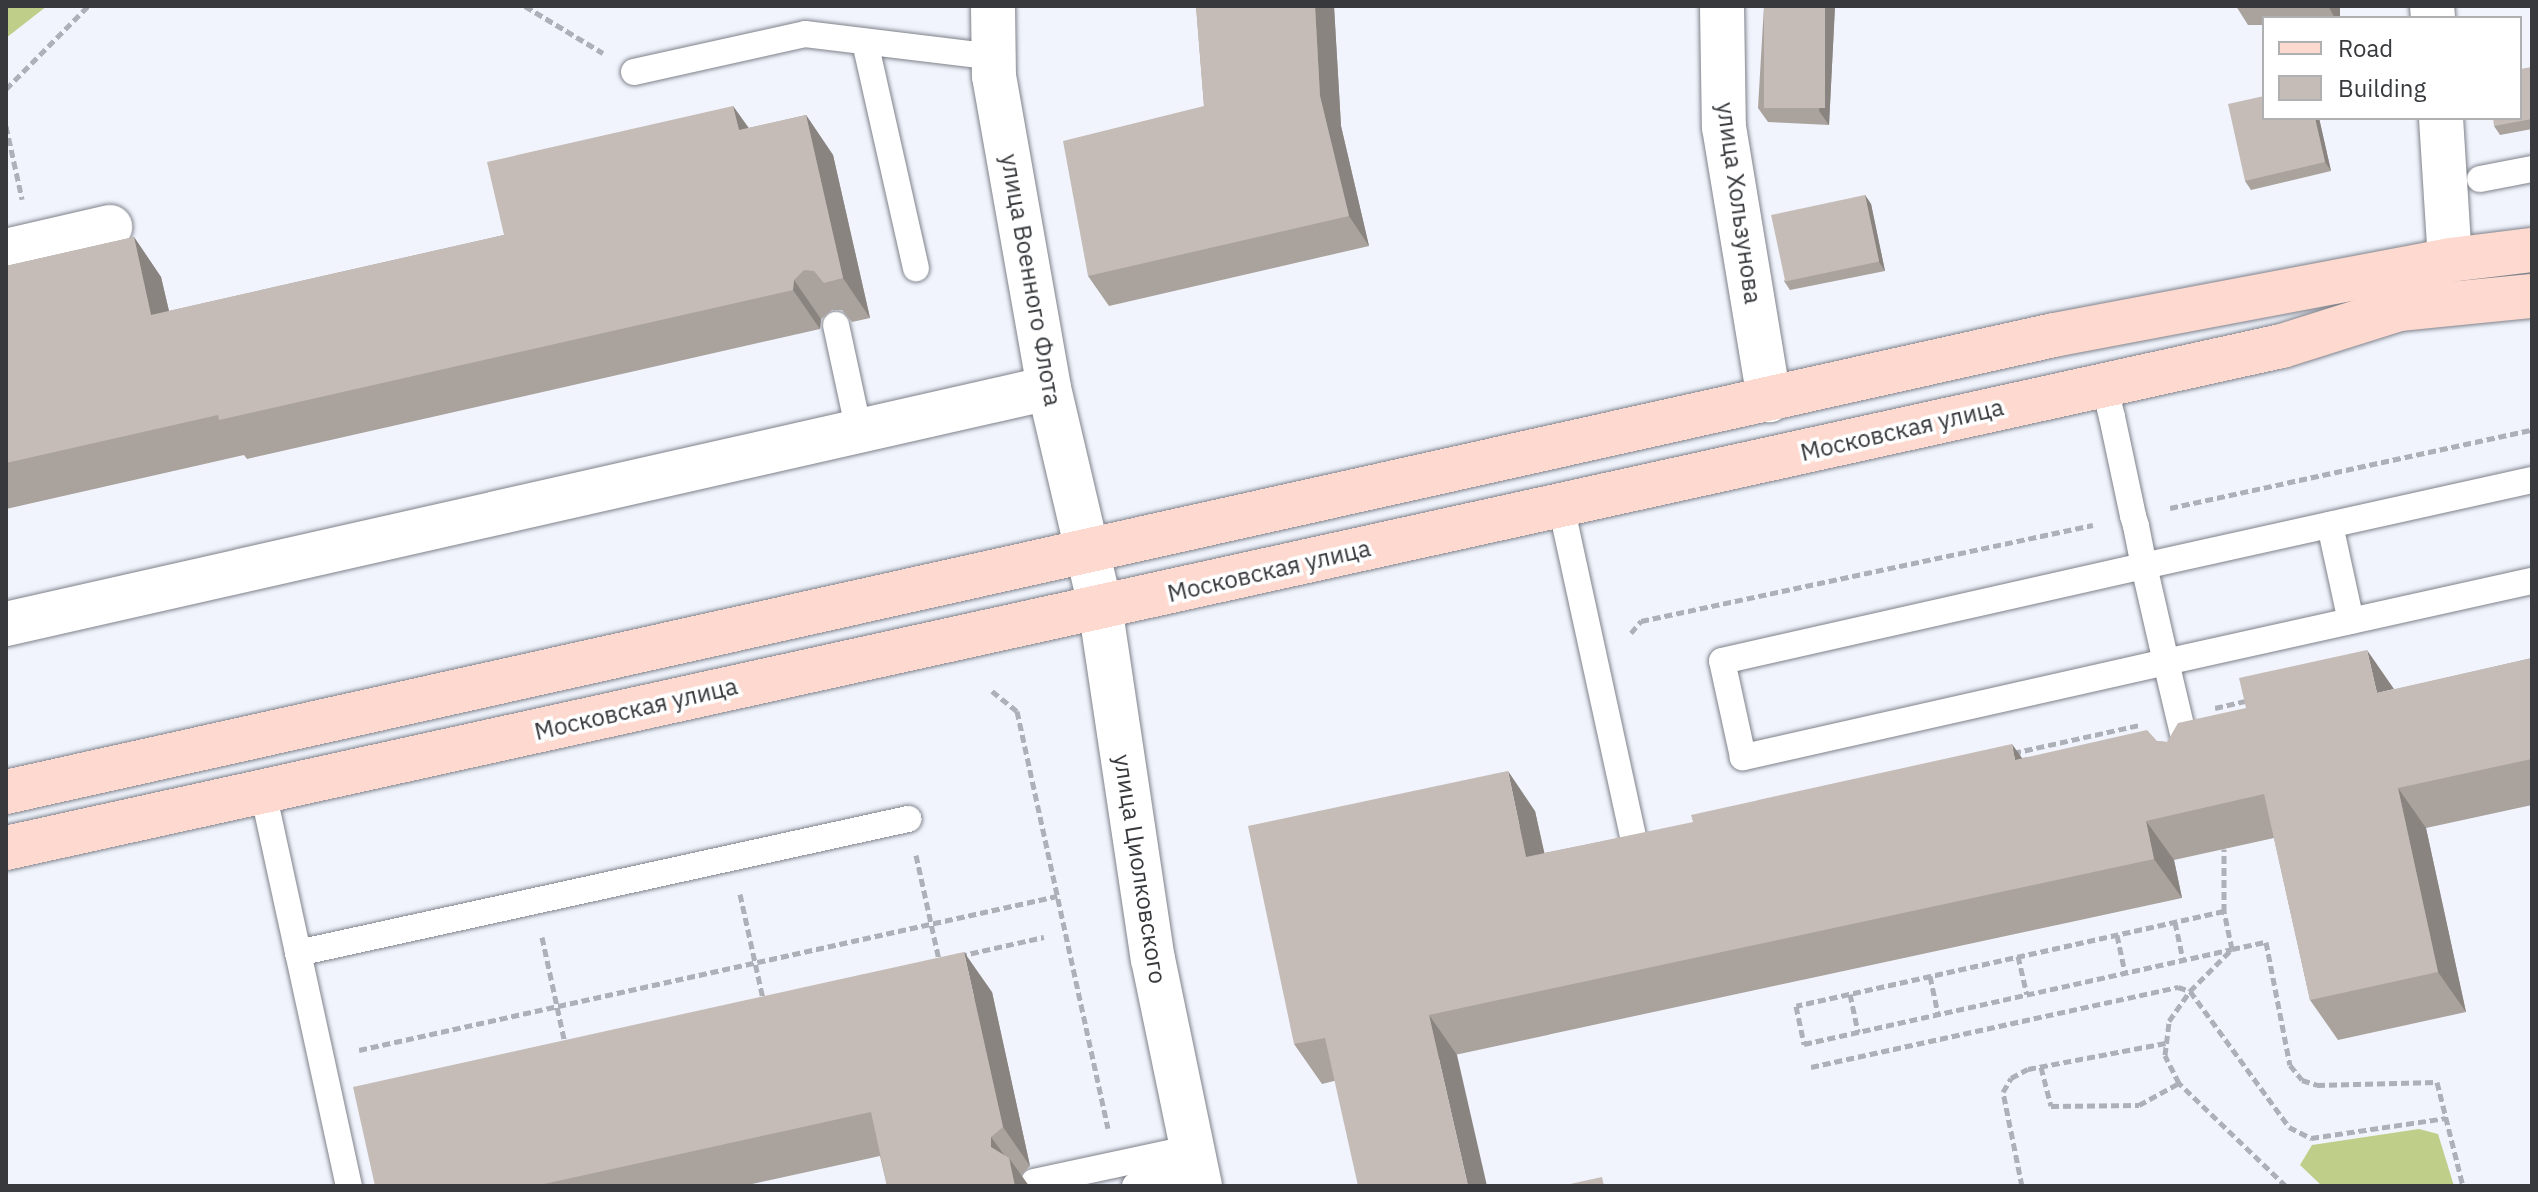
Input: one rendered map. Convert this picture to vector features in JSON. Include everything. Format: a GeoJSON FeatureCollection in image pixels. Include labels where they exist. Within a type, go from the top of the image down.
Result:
{"type":"FeatureCollection","features":[{"type":"Feature","properties":{"kind":"main road"},"geometry":{"type":"LineString","coordinates":[[6,792],[2054,335],[2450,260],[2532,250]]}},
{"type":"Feature","properties":{"kind":"main road","name":"Московская улица"},"geometry":{"type":"LineString","coordinates":[[6,848],[2282,346],[2399,309],[2532,296]]}},
{"type":"Feature","properties":{"kind":"street","name":"улица Военного Флота"},"geometry":{"type":"LineString","coordinates":[[993,6],[994,57],[1049,388],[1088,551]]}},
{"type":"Feature","properties":{"kind":"street","name":"улица Хользунова"},"geometry":{"type":"LineString","coordinates":[[1722,6],[1724,127],[1769,400]]}},
{"type":"Feature","properties":{"kind":"street"},"geometry":{"type":"LineString","coordinates":[[2441,120],[2450,260]]}},
{"type":"Feature","properties":{"kind":"street"},"geometry":{"type":"LineString","coordinates":[[19,248],[110,227]]}},
{"type":"Feature","properties":{"kind":"street"},"geometry":{"type":"LineString","coordinates":[[6,624],[1049,388]]}},
{"type":"Feature","properties":{"kind":"street","name":"улица Циолковского"},"geometry":{"type":"LineString","coordinates":[[1088,551],[1100,606],[1153,959],[1196,1169]]}},
{"type":"Feature","properties":{"kind":"lane"},"geometry":{"type":"LineString","coordinates":[[634,72],[805,34],[994,57]]}},
{"type":"Feature","properties":{"kind":"lane"},"geometry":{"type":"LineString","coordinates":[[865,42],[916,268]]}},
{"type":"Feature","properties":{"kind":"lane"},"geometry":{"type":"LineString","coordinates":[[2480,179],[2532,169]]}},
{"type":"Feature","properties":{"kind":"lane"},"geometry":{"type":"LineString","coordinates":[[836,325],[859,431]]}},
{"type":"Feature","properties":{"kind":"lane"},"geometry":{"type":"LineString","coordinates":[[2104,385],[2190,766]]}},
{"type":"Feature","properties":{"kind":"lane"},"geometry":{"type":"LineString","coordinates":[[2532,480],[1722,661],[1743,757],[2532,581]]}},
{"type":"Feature","properties":{"kind":"lane"},"geometry":{"type":"LineString","coordinates":[[1561,506],[1633,836]]}},
{"type":"Feature","properties":{"kind":"lane"},"geometry":{"type":"LineString","coordinates":[[2330,525],[2351,621]]}},
{"type":"Feature","properties":{"kind":"lane"},"geometry":{"type":"LineString","coordinates":[[263,792],[349,1186]]}},
{"type":"Feature","properties":{"kind":"lane"},"geometry":{"type":"LineString","coordinates":[[298,953],[908,819]]}},
{"type":"Feature","properties":{"kind":"lane"},"geometry":{"type":"LineString","coordinates":[[1034,1182],[1116,1165],[1196,1169]]}},
{"type":"Feature","properties":{"kind":"lane"},"geometry":{"type":"LineString","coordinates":[[1135,1186],[1196,1169]]}},
{"type":"Feature","properties":{"kind":"path"},"geometry":{"type":"LineString","coordinates":[[6,89],[88,6]]}},
{"type":"Feature","properties":{"kind":"path"},"geometry":{"type":"LineString","coordinates":[[525,6],[634,72]]}},
{"type":"Feature","properties":{"kind":"path"},"geometry":{"type":"LineString","coordinates":[[6,126],[19,248]]}},
{"type":"Feature","properties":{"kind":"path"},"geometry":{"type":"LineString","coordinates":[[1627,636],[1641,621],[2532,430]]}},
{"type":"Feature","properties":{"kind":"path"},"geometry":{"type":"LineString","coordinates":[[992,691],[1017,711],[1116,1165]]}},
{"type":"Feature","properties":{"kind":"path"},"geometry":{"type":"LineString","coordinates":[[2000,756],[2265,697]]}},
{"type":"Feature","properties":{"kind":"path"},"geometry":{"type":"LineString","coordinates":[[908,819],[939,960]]}},
{"type":"Feature","properties":{"kind":"path"},"geometry":{"type":"LineString","coordinates":[[2224,849],[2224,911],[2232,949]]}},
{"type":"Feature","properties":{"kind":"path"},"geometry":{"type":"LineString","coordinates":[[732,858],[763,999]]}},
{"type":"Feature","properties":{"kind":"path"},"geometry":{"type":"LineString","coordinates":[[321,1058],[1057,896]]}},
{"type":"Feature","properties":{"kind":"path"},"geometry":{"type":"LineString","coordinates":[[534,901],[565,1043]]}},
{"type":"Feature","properties":{"kind":"path"},"geometry":{"type":"LineString","coordinates":[[2224,911],[1796,1006],[1804,1044],[2266,942],[2290,1065],[2302,1080],[2317,1085],[2437,1082],[2463,1186]]}},
{"type":"Feature","properties":{"kind":"path"},"geometry":{"type":"LineString","coordinates":[[2175,922],[2183,960]]}},
{"type":"Feature","properties":{"kind":"path"},"geometry":{"type":"LineString","coordinates":[[2117,935],[2125,973]]}},
{"type":"Feature","properties":{"kind":"path"},"geometry":{"type":"LineString","coordinates":[[924,963],[1044,937]]}},
{"type":"Feature","properties":{"kind":"path"},"geometry":{"type":"LineString","coordinates":[[2232,949],[2190,991],[2169,1021],[2165,1055],[2179,1083],[2286,1186]]}},
{"type":"Feature","properties":{"kind":"path"},"geometry":{"type":"LineString","coordinates":[[2018,956],[2027,994]]}},
{"type":"Feature","properties":{"kind":"path"},"geometry":{"type":"LineString","coordinates":[[1930,976],[1938,1014]]}},
{"type":"Feature","properties":{"kind":"path"},"geometry":{"type":"LineString","coordinates":[[1811,1067],[2178,987],[2190,991],[2289,1127],[2311,1138],[2446,1118]]}},
{"type":"Feature","properties":{"kind":"path"},"geometry":{"type":"LineString","coordinates":[[1850,994],[1858,1032]]}},
{"type":"Feature","properties":{"kind":"path"},"geometry":{"type":"LineString","coordinates":[[748,1002],[778,995]]}},
{"type":"Feature","properties":{"kind":"path"},"geometry":{"type":"LineString","coordinates":[[550,1046],[580,1039]]}},
{"type":"Feature","properties":{"kind":"path"},"geometry":{"type":"LineString","coordinates":[[2022,1186],[2003,1092],[2011,1078],[2041,1067],[2166,1043]]}},
{"type":"Feature","properties":{"kind":"path"},"geometry":{"type":"LineString","coordinates":[[2041,1067],[2051,1106],[2139,1105],[2179,1083]]}},
{"type":"Feature","properties":{"kind":"green space"},"geometry":{"type":"Polygon","coordinates":[[[6,6],[47,6],[6,38],[6,6]]]}},
{"type":"Feature","properties":{"kind":"green space"},"geometry":{"type":"Polygon","coordinates":[[[2419,1129],[2438,1134],[2454,1186],[2322,1186],[2300,1165],[2312,1145],[2419,1129]]]}},
{"type":"Feature","properties":{"kind":"building"},"geometry":{"type":"Polygon","coordinates":[[[1196,6],[1315,6],[1320,96],[1349,216],[1088,276],[1063,141],[1204,106],[1196,6]]]}},
{"type":"Feature","properties":{"kind":"building"},"geometry":{"type":"Polygon","coordinates":[[[1764,6],[1825,6],[1825,108],[1764,108],[1764,6]]]}},
{"type":"Feature","properties":{"kind":"building"},"geometry":{"type":"Polygon","coordinates":[[[2328,6],[2328,7],[2236,7],[2328,6]]]}},
{"type":"Feature","properties":{"kind":"building"},"geometry":{"type":"Polygon","coordinates":[[[2532,67],[2532,119],[2494,126],[2493,120],[2522,120],[2522,69],[2532,67]]]}},
{"type":"Feature","properties":{"kind":"building"},"geometry":{"type":"Polygon","coordinates":[[[2262,96],[2262,120],[2315,120],[2325,162],[2245,181],[2228,104],[2262,96]]]}},
{"type":"Feature","properties":{"kind":"building"},"geometry":{"type":"Polygon","coordinates":[[[733,106],[739,130],[806,115],[843,278],[824,283],[814,271],[804,270],[794,280],[793,290],[219,420],[218,415],[6,463],[6,266],[134,237],[151,315],[504,235],[487,162],[733,106]]]}},
{"type":"Feature","properties":{"kind":"building"},"geometry":{"type":"Polygon","coordinates":[[[1865,195],[1879,262],[1785,281],[1771,215],[1865,195]]]}},
{"type":"Feature","properties":{"kind":"building"},"geometry":{"type":"Polygon","coordinates":[[[2367,650],[2377,693],[2532,658],[2532,759],[2398,788],[2438,972],[2310,1000],[2264,794],[2146,821],[2154,859],[1429,1015],[1468,1186],[1358,1186],[1325,1038],[1294,1044],[1248,826],[1508,771],[1526,857],[1693,822],[1691,815],[2012,744],[2015,760],[2147,730],[2157,741],[2167,742],[2178,723],[2246,708],[2239,678],[2367,650]]]}},
{"type":"Feature","properties":{"kind":"building"},"geometry":{"type":"Polygon","coordinates":[[[964,952],[1003,1127],[991,1137],[991,1147],[1009,1158],[1015,1186],[887,1186],[871,1112],[535,1186],[375,1186],[353,1087],[964,952]]]}},
{"type":"Feature","properties":{"kind":"building"},"geometry":{"type":"Polygon","coordinates":[[[1602,1177],[1604,1186],[1561,1186],[1602,1177]]]}}]}
